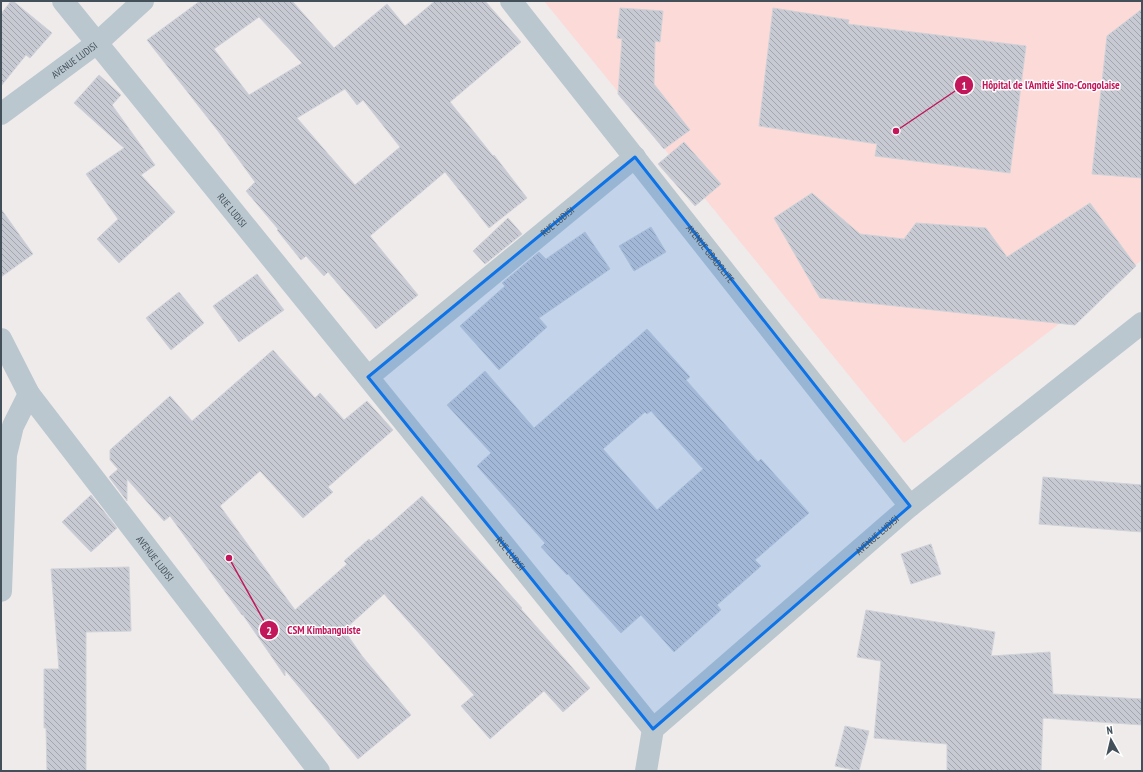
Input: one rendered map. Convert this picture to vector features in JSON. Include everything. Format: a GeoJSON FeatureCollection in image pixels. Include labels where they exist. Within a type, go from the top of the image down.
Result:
{"type":"FeatureCollection","features":[{"type":"Feature","properties":{"kind":"street","name":"RUE LUDISI"},"geometry":{"type":"LineString","coordinates":[[63,1],[653,729]]}},
{"type":"Feature","properties":{"kind":"street","name":"AVENUE LUDISI"},"geometry":{"type":"LineString","coordinates":[[1,114],[97,43],[143,1]]}},
{"type":"Feature","properties":{"kind":"street","name":"AVENUE GBADOLITE"},"geometry":{"type":"LineString","coordinates":[[511,1],[910,506]]}},
{"type":"Feature","properties":{"kind":"street","name":"RUE LUDISI"},"geometry":{"type":"LineString","coordinates":[[368,377],[634,157]]}},
{"type":"Feature","properties":{"kind":"street","name":"AVENUE LUDISI"},"geometry":{"type":"LineString","coordinates":[[653,729],[910,506],[1142,323]]}},
{"type":"Feature","properties":{"kind":"street","name":"AVENUE LUDISI"},"geometry":{"type":"LineString","coordinates":[[1,339],[29,394],[319,771]]}},
{"type":"Feature","properties":{"kind":"street"},"geometry":{"type":"LineString","coordinates":[[1,591],[6,455],[13,426],[29,394]]}},
{"type":"Feature","properties":{"kind":"street"},"geometry":{"type":"LineString","coordinates":[[646,771],[653,729]]}},
{"type":"Feature","properties":{"kind":"highlighted area"},"geometry":{"type":"Polygon","coordinates":[[[635,157],[910,506],[653,729],[368,377],[635,157]]]}},
{"type":"Feature","properties":{"kind":"shaded area"},"geometry":{"type":"Polygon","coordinates":[[[544,1],[1142,1],[1142,260],[904,443],[544,1]]]}},
{"type":"Feature","properties":{"kind":"building"},"geometry":{"type":"Polygon","coordinates":[[[11,1],[13,1],[52,33],[30,58],[26,55],[1,86],[1,14],[11,1]]]}},
{"type":"Feature","properties":{"kind":"building"},"geometry":{"type":"Polygon","coordinates":[[[200,1],[292,1],[334,48],[387,4],[405,26],[435,1],[485,1],[521,42],[450,102],[527,198],[489,228],[445,172],[370,236],[418,295],[376,329],[328,272],[324,276],[306,256],[301,260],[277,230],[278,229],[246,191],[255,182],[218,131],[147,40],[200,1]],[[259,17],[214,49],[249,95],[302,63],[259,17]],[[345,89],[297,118],[355,185],[400,147],[363,100],[357,105],[345,89]]]}},
{"type":"Feature","properties":{"kind":"building"},"geometry":{"type":"Polygon","coordinates":[[[620,8],[663,11],[660,42],[655,41],[654,84],[690,130],[664,149],[618,94],[622,39],[617,38],[620,8]]]}},
{"type":"Feature","properties":{"kind":"building"},"geometry":{"type":"Polygon","coordinates":[[[773,8],[849,20],[848,24],[1026,46],[1010,173],[875,156],[877,144],[759,126],[773,8]]]}},
{"type":"Feature","properties":{"kind":"building"},"geometry":{"type":"Polygon","coordinates":[[[1142,9],[1142,178],[1092,174],[1107,36],[1142,9]]]}},
{"type":"Feature","properties":{"kind":"building"},"geometry":{"type":"Polygon","coordinates":[[[99,75],[121,95],[112,105],[155,165],[141,175],[175,212],[119,263],[97,239],[118,219],[86,174],[124,148],[74,103],[99,75]]]}},
{"type":"Feature","properties":{"kind":"building"},"geometry":{"type":"Polygon","coordinates":[[[684,142],[721,184],[695,206],[658,164],[684,142]]]}},
{"type":"Feature","properties":{"kind":"building"},"geometry":{"type":"Polygon","coordinates":[[[812,193],[860,234],[904,239],[916,223],[986,228],[1007,257],[1090,203],[1136,266],[1075,325],[820,298],[774,218],[812,193]]]}},
{"type":"Feature","properties":{"kind":"building"},"geometry":{"type":"Polygon","coordinates":[[[1,209],[33,254],[1,277],[1,209]]]}},
{"type":"Feature","properties":{"kind":"building"},"geometry":{"type":"Polygon","coordinates":[[[508,218],[522,234],[485,264],[473,251],[508,218]]]}},
{"type":"Feature","properties":{"kind":"building"},"geometry":{"type":"Polygon","coordinates":[[[651,227],[666,252],[634,271],[619,246],[651,227]]]}},
{"type":"Feature","properties":{"kind":"building"},"geometry":{"type":"Polygon","coordinates":[[[585,232],[610,269],[539,318],[547,327],[499,370],[460,326],[505,286],[502,283],[539,252],[546,259],[585,232]]]}},
{"type":"Feature","properties":{"kind":"building"},"geometry":{"type":"Polygon","coordinates":[[[257,274],[284,310],[239,342],[213,306],[257,274]]]}},
{"type":"Feature","properties":{"kind":"building"},"geometry":{"type":"Polygon","coordinates":[[[179,292],[204,323],[171,350],[146,318],[179,292]]]}},
{"type":"Feature","properties":{"kind":"building"},"geometry":{"type":"Polygon","coordinates":[[[647,329],[690,377],[686,380],[758,462],[761,459],[809,513],[755,560],[761,566],[717,605],[721,610],[674,652],[641,615],[621,633],[568,574],[567,575],[541,547],[545,543],[477,466],[491,453],[447,405],[485,371],[534,428],[647,329]],[[651,411],[647,414],[645,412],[603,449],[657,510],[703,469],[651,411]]]}},
{"type":"Feature","properties":{"kind":"building"},"geometry":{"type":"Polygon","coordinates":[[[273,350],[315,398],[320,393],[344,420],[367,401],[393,430],[328,487],[333,492],[303,518],[260,471],[220,506],[295,610],[347,564],[344,561],[369,539],[371,541],[422,496],[522,608],[521,609],[590,688],[563,712],[544,691],[490,739],[461,706],[474,695],[384,594],[344,630],[362,656],[411,715],[358,759],[285,670],[285,676],[243,615],[170,516],[164,521],[127,479],[127,501],[109,477],[118,469],[110,460],[110,450],[170,396],[192,421],[273,350]]]}},
{"type":"Feature","properties":{"kind":"building"},"geometry":{"type":"Polygon","coordinates":[[[1043,477],[1142,485],[1142,532],[1039,524],[1043,477]]]}},
{"type":"Feature","properties":{"kind":"building"},"geometry":{"type":"Polygon","coordinates":[[[91,495],[117,528],[91,552],[62,522],[91,495]]]}},
{"type":"Feature","properties":{"kind":"building"},"geometry":{"type":"Polygon","coordinates":[[[931,544],[941,574],[911,584],[901,554],[931,544]]]}},
{"type":"Feature","properties":{"kind":"building"},"geometry":{"type":"Polygon","coordinates":[[[129,567],[131,631],[86,632],[86,771],[47,771],[46,728],[44,728],[44,669],[59,669],[51,569],[129,567]]]}},
{"type":"Feature","properties":{"kind":"building"},"geometry":{"type":"Polygon","coordinates":[[[866,610],[995,632],[991,656],[1050,652],[1053,694],[1142,699],[1142,725],[1043,718],[1041,771],[947,771],[947,744],[874,738],[881,661],[857,657],[866,610]]]}},
{"type":"Feature","properties":{"kind":"building"},"geometry":{"type":"Polygon","coordinates":[[[845,726],[869,731],[859,771],[835,766],[845,726]]]}},
{"type":"Feature","properties":{"kind":"place","name":"Hôpital de l'Amitié Sino-Congolaise"},"geometry":{"type":"Point","coordinates":[896,131]}},
{"type":"Feature","properties":{"kind":"place","name":"CSM Kimbanguiste"},"geometry":{"type":"Point","coordinates":[229,558]}}]}
